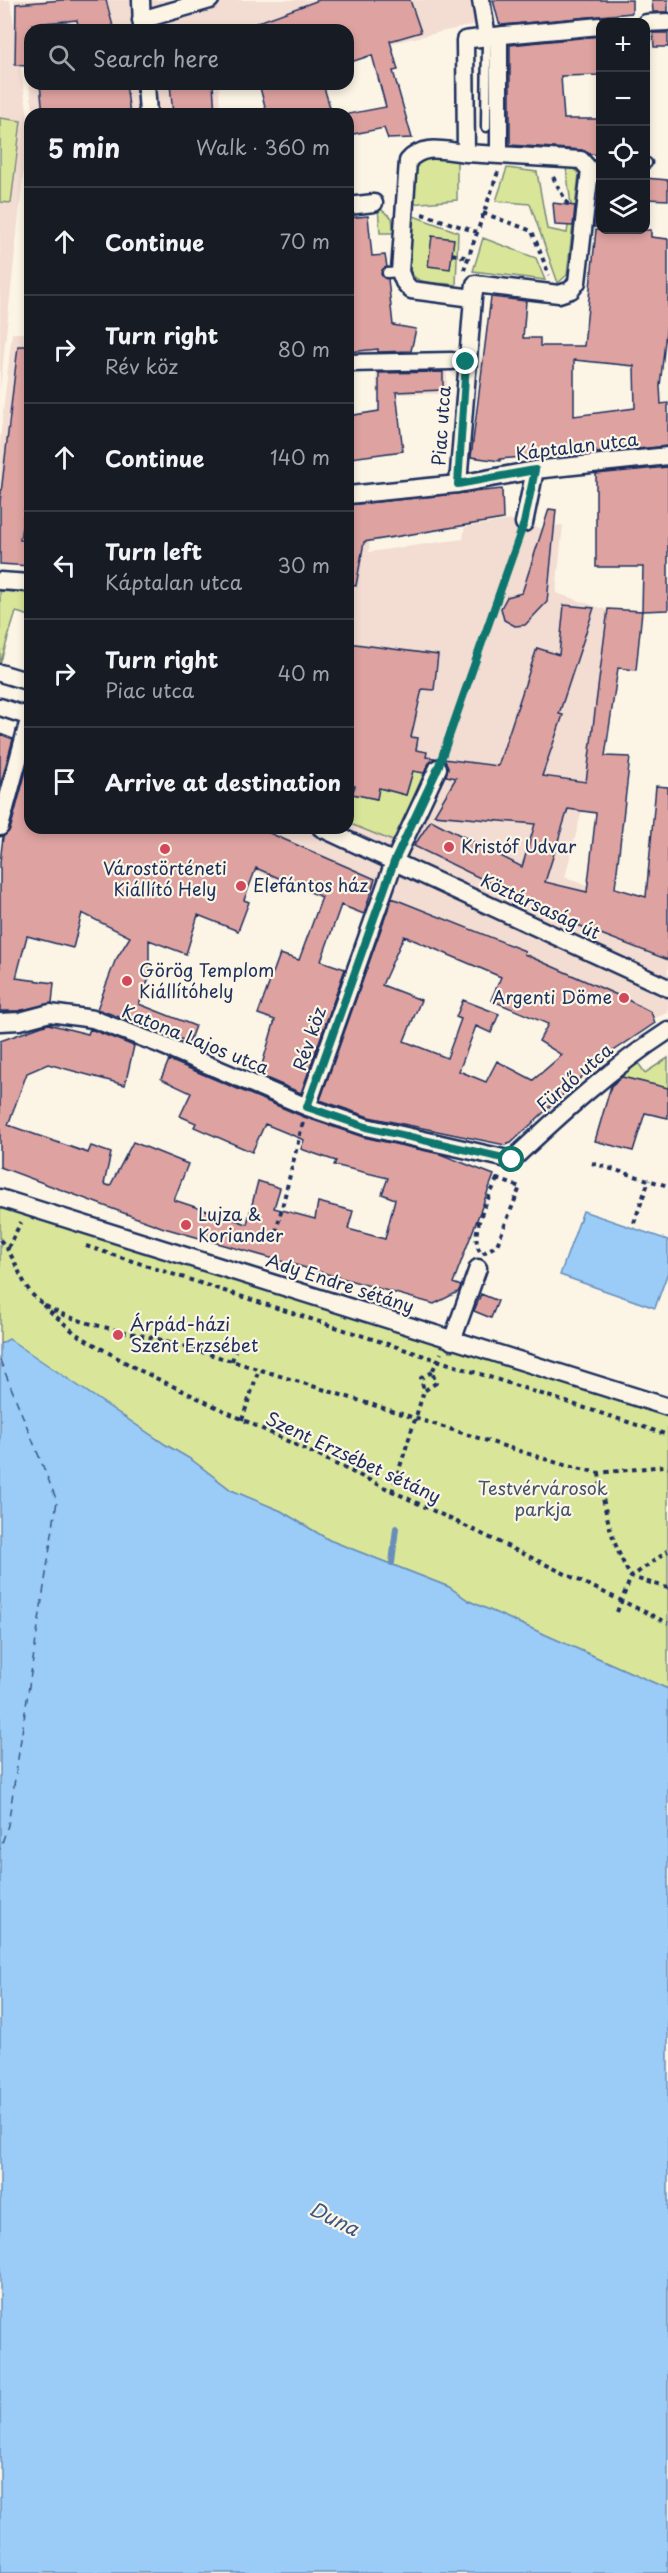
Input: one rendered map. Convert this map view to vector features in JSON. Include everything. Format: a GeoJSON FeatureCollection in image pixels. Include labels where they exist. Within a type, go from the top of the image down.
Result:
{"type":"FeatureCollection","features":[{"type":"Feature","properties":{"kind":"street"},"geometry":{"type":"LineString","coordinates":[[141,0],[142,24]]}},
{"type":"Feature","properties":{"kind":"street"},"geometry":{"type":"LineString","coordinates":[[145,24],[210,0]]}},
{"type":"Feature","properties":{"kind":"street"},"geometry":{"type":"LineString","coordinates":[[481,0],[493,36],[502,154]]}},
{"type":"Feature","properties":{"kind":"street"},"geometry":{"type":"LineString","coordinates":[[650,23],[668,22]]}},
{"type":"Feature","properties":{"kind":"street"},"geometry":{"type":"LineString","coordinates":[[466,153],[465,40],[596,26]]}},
{"type":"Feature","properties":{"kind":"street"},"geometry":{"type":"LineString","coordinates":[[146,90],[148,108]]}},
{"type":"Feature","properties":{"kind":"street"},"geometry":{"type":"LineString","coordinates":[[427,149],[502,154],[581,160],[594,166],[590,171],[577,282],[571,290],[555,293],[475,284],[473,298],[411,290],[394,273],[404,208],[408,161],[416,151],[427,149]]}},
{"type":"Feature","properties":{"kind":"street"},"geometry":{"type":"LineString","coordinates":[[354,206],[374,204]]}},
{"type":"Feature","properties":{"kind":"street","name":"Piac utca"},"geometry":{"type":"LineString","coordinates":[[458,484],[473,298]]}},
{"type":"Feature","properties":{"kind":"street"},"geometry":{"type":"LineString","coordinates":[[354,363],[452,361]]}},
{"type":"Feature","properties":{"kind":"street","name":"Káptalan utca"},"geometry":{"type":"LineString","coordinates":[[354,494],[458,484],[535,470],[668,456]]}},
{"type":"Feature","properties":{"kind":"street"},"geometry":{"type":"LineString","coordinates":[[524,523],[535,470]]}},
{"type":"Feature","properties":{"kind":"street"},"geometry":{"type":"LineString","coordinates":[[0,581],[24,582]]}},
{"type":"Feature","properties":{"kind":"street"},"geometry":{"type":"LineString","coordinates":[[0,673],[24,680]]}},
{"type":"Feature","properties":{"kind":"street"},"geometry":{"type":"LineString","coordinates":[[0,707],[24,715]]}},
{"type":"Feature","properties":{"kind":"street"},"geometry":{"type":"LineString","coordinates":[[0,827],[24,739]]}},
{"type":"Feature","properties":{"kind":"street","name":"Rév köz"},"geometry":{"type":"LineString","coordinates":[[307,1107],[394,862],[438,768]]}},
{"type":"Feature","properties":{"kind":"street","name":"Köztársaság út"},"geometry":{"type":"LineString","coordinates":[[334,834],[668,988]]}},
{"type":"Feature","properties":{"kind":"street","name":"Katona Lajos utca"},"geometry":{"type":"LineString","coordinates":[[0,1022],[20,1021],[50,1013],[93,1019],[159,1044],[307,1107],[366,1127],[512,1160]]}},
{"type":"Feature","properties":{"kind":"street","name":"Fürdő utca"},"geometry":{"type":"LineString","coordinates":[[512,1160],[590,1088],[668,1031]]}},
{"type":"Feature","properties":{"kind":"street","name":"Ady Endre sétány"},"geometry":{"type":"LineString","coordinates":[[0,1198],[668,1407]]}},
{"type":"Feature","properties":{"kind":"street"},"geometry":{"type":"LineString","coordinates":[[452,1341],[477,1268]]}},
{"type":"Feature","properties":{"kind":"lane"},"geometry":{"type":"LineString","coordinates":[[486,127],[493,36]]}},
{"type":"Feature","properties":{"kind":"path"},"geometry":{"type":"LineString","coordinates":[[471,275],[463,274],[502,154]]}},
{"type":"Feature","properties":{"kind":"path"},"geometry":{"type":"LineString","coordinates":[[552,173],[568,205]]}},
{"type":"Feature","properties":{"kind":"path"},"geometry":{"type":"LineString","coordinates":[[404,208],[477,232]]}},
{"type":"Feature","properties":{"kind":"path"},"geometry":{"type":"LineString","coordinates":[[483,213],[532,231],[555,293]]}},
{"type":"Feature","properties":{"kind":"path"},"geometry":{"type":"LineString","coordinates":[[452,254],[468,258]]}},
{"type":"Feature","properties":{"kind":"path"},"geometry":{"type":"LineString","coordinates":[[438,768],[524,523]]}},
{"type":"Feature","properties":{"kind":"path"},"geometry":{"type":"LineString","coordinates":[[276,1232],[307,1107]]}},
{"type":"Feature","properties":{"kind":"path"},"geometry":{"type":"LineString","coordinates":[[592,1163],[668,1186]]}},
{"type":"Feature","properties":{"kind":"path"},"geometry":{"type":"LineString","coordinates":[[497,1179],[520,1187],[497,1245],[482,1254],[477,1248],[475,1237],[497,1179]]}},
{"type":"Feature","properties":{"kind":"path"},"geometry":{"type":"LineString","coordinates":[[634,1223],[649,1180]]}},
{"type":"Feature","properties":{"kind":"path"},"geometry":{"type":"LineString","coordinates":[[8,1248],[20,1227],[10,1221]]}},
{"type":"Feature","properties":{"kind":"path"},"geometry":{"type":"LineString","coordinates":[[0,1240],[8,1248],[24,1282],[38,1301],[66,1316],[259,1369],[564,1465],[599,1473],[667,1468]]}},
{"type":"Feature","properties":{"kind":"path"},"geometry":{"type":"LineString","coordinates":[[77,1243],[668,1434]]}},
{"type":"Feature","properties":{"kind":"path","name":"Szent Erzsébet sétány"},"geometry":{"type":"LineString","coordinates":[[38,1301],[76,1334],[136,1369],[668,1623]]}},
{"type":"Feature","properties":{"kind":"path"},"geometry":{"type":"LineString","coordinates":[[392,1492],[424,1392],[421,1378],[432,1372],[452,1341]]}},
{"type":"Feature","properties":{"kind":"path"},"geometry":{"type":"LineString","coordinates":[[232,1361],[236,1351]]}},
{"type":"Feature","properties":{"kind":"path"},"geometry":{"type":"LineString","coordinates":[[242,1420],[259,1369]]}},
{"type":"Feature","properties":{"kind":"path"},"geometry":{"type":"LineString","coordinates":[[424,1392],[436,1383],[432,1372]]}},
{"type":"Feature","properties":{"kind":"path"},"geometry":{"type":"LineString","coordinates":[[599,1473],[604,1509],[619,1557],[631,1577],[668,1588]]}},
{"type":"Feature","properties":{"kind":"path"},"geometry":{"type":"LineString","coordinates":[[616,1612],[631,1577],[668,1551]]}},
{"type":"Feature","properties":{"kind":"shaded area"},"geometry":{"type":"Polygon","coordinates":[[[0,0],[10,0],[27,108],[24,108],[24,169],[0,390],[0,0]]]}},
{"type":"Feature","properties":{"kind":"shaded area"},"geometry":{"type":"Polygon","coordinates":[[[14,0],[471,0],[476,24],[354,52],[354,24],[24,24],[24,57],[14,0]]]}},
{"type":"Feature","properties":{"kind":"shaded area"},"geometry":{"type":"Polygon","coordinates":[[[30,90],[219,90],[220,108],[33,108],[30,90]]]}},
{"type":"Feature","properties":{"kind":"shaded area"},"geometry":{"type":"Polygon","coordinates":[[[395,331],[394,356],[447,356],[447,394],[377,394],[376,373],[354,373],[354,333],[395,331]]]}},
{"type":"Feature","properties":{"kind":"shaded area"},"geometry":{"type":"Polygon","coordinates":[[[12,333],[24,333],[24,558],[0,557],[0,439],[12,333]]]}},
{"type":"Feature","properties":{"kind":"shaded area"},"geometry":{"type":"Polygon","coordinates":[[[374,484],[369,552],[463,539],[465,527],[512,520],[540,528],[563,525],[556,593],[631,618],[565,877],[668,920],[668,1013],[631,1027],[166,834],[354,834],[354,486],[374,484]]]}},
{"type":"Feature","properties":{"kind":"green space"},"geometry":{"type":"Polygon","coordinates":[[[0,118],[21,121],[11,203],[0,202],[0,118]]]}},
{"type":"Feature","properties":{"kind":"green space"},"geometry":{"type":"Polygon","coordinates":[[[457,155],[457,200],[409,204],[411,164],[418,156],[457,155]]]}},
{"type":"Feature","properties":{"kind":"green space"},"geometry":{"type":"Polygon","coordinates":[[[566,167],[574,169],[579,174],[567,275],[558,283],[530,204],[496,201],[507,168],[537,172],[547,229],[567,233],[571,205],[566,167]]]}},
{"type":"Feature","properties":{"kind":"green space"},"geometry":{"type":"Polygon","coordinates":[[[378,207],[392,218],[394,233],[380,233],[378,207]]]}},
{"type":"Feature","properties":{"kind":"green space"},"geometry":{"type":"Polygon","coordinates":[[[408,214],[458,232],[456,285],[423,281],[413,276],[407,250],[408,214]]]}},
{"type":"Feature","properties":{"kind":"green space"},"geometry":{"type":"Polygon","coordinates":[[[483,238],[536,258],[545,280],[473,271],[483,238]]]}},
{"type":"Feature","properties":{"kind":"green space"},"geometry":{"type":"Polygon","coordinates":[[[0,591],[24,593],[24,614],[16,612],[0,664],[0,591]]]}},
{"type":"Feature","properties":{"kind":"green space"},"geometry":{"type":"Polygon","coordinates":[[[413,771],[424,773],[395,842],[354,825],[354,794],[376,799],[379,788],[406,795],[413,771]]]}},
{"type":"Feature","properties":{"kind":"green space"},"geometry":{"type":"Polygon","coordinates":[[[632,1054],[645,1073],[668,1058],[668,1088],[614,1075],[632,1054]]]}},
{"type":"Feature","properties":{"kind":"green space","name":"Testvérvárosok parkja"},"geometry":{"type":"Polygon","coordinates":[[[0,1198],[668,1407],[668,1689],[469,1601],[449,1587],[329,1540],[281,1511],[231,1490],[192,1460],[9,1340],[0,1344],[0,1198]]]}},
{"type":"Feature","properties":{"kind":"water"},"geometry":{"type":"Polygon","coordinates":[[[583,1211],[668,1240],[668,1272],[655,1308],[560,1275],[583,1211]]]}},
{"type":"Feature","properties":{"kind":"water","name":"Duna"},"geometry":{"type":"Polygon","coordinates":[[[9,1339],[166,1445],[192,1460],[231,1490],[281,1511],[329,1540],[449,1587],[469,1601],[668,1689],[668,2573],[0,2573],[0,1344],[9,1339]]]}},
{"type":"Feature","properties":{"kind":"building"},"geometry":{"type":"Polygon","coordinates":[[[62,0],[106,0],[112,24],[78,24],[77,20],[24,24],[24,66],[15,65],[16,4],[62,0]]]}},
{"type":"Feature","properties":{"kind":"building"},"geometry":{"type":"Polygon","coordinates":[[[319,0],[410,0],[421,32],[390,41],[398,70],[393,71],[412,138],[388,139],[384,128],[354,134],[354,113],[386,107],[372,55],[354,61],[354,24],[253,24],[319,0]]]}},
{"type":"Feature","properties":{"kind":"building"},"geometry":{"type":"Polygon","coordinates":[[[493,0],[632,0],[632,13],[502,25],[499,23],[493,0]]]}},
{"type":"Feature","properties":{"kind":"building"},"geometry":{"type":"Polygon","coordinates":[[[652,0],[668,0],[668,12],[653,12],[652,0]]]}},
{"type":"Feature","properties":{"kind":"building"},"geometry":{"type":"Polygon","coordinates":[[[653,33],[668,33],[668,47],[654,47],[653,33]]]}},
{"type":"Feature","properties":{"kind":"building"},"geometry":{"type":"Polygon","coordinates":[[[596,36],[596,75],[561,76],[564,119],[596,119],[596,155],[582,150],[510,145],[510,45],[596,36]]]}},
{"type":"Feature","properties":{"kind":"building"},"geometry":{"type":"Polygon","coordinates":[[[41,90],[127,90],[129,108],[42,108],[41,90]]]}},
{"type":"Feature","properties":{"kind":"building"},"geometry":{"type":"Polygon","coordinates":[[[171,90],[213,90],[215,108],[172,108],[171,90]]]}},
{"type":"Feature","properties":{"kind":"building"},"geometry":{"type":"Polygon","coordinates":[[[261,90],[325,90],[330,108],[265,108],[261,90]]]}},
{"type":"Feature","properties":{"kind":"building"},"geometry":{"type":"Polygon","coordinates":[[[650,178],[668,180],[668,200],[650,199],[650,178]]]}},
{"type":"Feature","properties":{"kind":"building"},"geometry":{"type":"Polygon","coordinates":[[[553,203],[575,206],[573,226],[555,225],[553,203]]]}},
{"type":"Feature","properties":{"kind":"building"},"geometry":{"type":"Polygon","coordinates":[[[368,216],[372,256],[385,255],[387,267],[381,274],[388,279],[393,325],[416,329],[411,351],[378,352],[378,349],[354,351],[354,217],[368,216]]]}},
{"type":"Feature","properties":{"kind":"building"},"geometry":{"type":"Polygon","coordinates":[[[596,230],[596,234],[650,234],[651,230],[651,237],[668,239],[668,314],[660,386],[661,404],[668,403],[668,446],[596,453],[596,450],[500,459],[500,461],[471,457],[491,297],[526,301],[523,338],[540,338],[540,346],[584,346],[596,230]],[[574,360],[574,416],[635,408],[634,366],[574,360]]]}},
{"type":"Feature","properties":{"kind":"building"},"geometry":{"type":"Polygon","coordinates":[[[432,236],[454,239],[450,269],[428,266],[432,236]]]}},
{"type":"Feature","properties":{"kind":"building"},"geometry":{"type":"Polygon","coordinates":[[[18,346],[24,346],[24,513],[20,540],[24,540],[24,566],[0,564],[0,502],[18,346]]]}},
{"type":"Feature","properties":{"kind":"building"},"geometry":{"type":"Polygon","coordinates":[[[443,372],[443,390],[396,392],[403,451],[354,458],[354,415],[379,411],[379,373],[443,372]]]}},
{"type":"Feature","properties":{"kind":"building"},"geometry":{"type":"Polygon","coordinates":[[[668,467],[668,610],[642,611],[643,567],[596,567],[596,474],[668,467]]]}},
{"type":"Feature","properties":{"kind":"building"},"geometry":{"type":"Polygon","coordinates":[[[502,489],[503,519],[364,542],[356,586],[354,586],[354,504],[502,489]]]}},
{"type":"Feature","properties":{"kind":"building"},"geometry":{"type":"Polygon","coordinates":[[[549,509],[556,510],[547,602],[525,625],[515,626],[504,620],[501,608],[507,597],[522,593],[549,509]]]}},
{"type":"Feature","properties":{"kind":"building"},"geometry":{"type":"Polygon","coordinates":[[[564,605],[594,608],[559,714],[563,715],[542,776],[586,782],[608,609],[642,611],[636,670],[618,668],[605,756],[630,757],[615,888],[646,897],[656,786],[668,787],[668,960],[575,924],[414,846],[431,820],[522,867],[535,824],[434,815],[456,778],[446,776],[448,767],[443,759],[498,766],[537,648],[559,655],[564,605]],[[568,809],[545,882],[587,892],[596,813],[568,809]]]}},
{"type":"Feature","properties":{"kind":"building"},"geometry":{"type":"Polygon","coordinates":[[[354,644],[438,655],[434,690],[422,689],[411,737],[418,738],[416,750],[427,752],[426,757],[435,758],[429,763],[424,773],[413,771],[406,795],[379,788],[377,799],[354,794],[354,644]]]}},
{"type":"Feature","properties":{"kind":"building"},"geometry":{"type":"Polygon","coordinates":[[[0,734],[13,739],[0,787],[0,734]]]}},
{"type":"Feature","properties":{"kind":"building"},"geometry":{"type":"Polygon","coordinates":[[[24,778],[24,834],[272,834],[375,879],[364,914],[341,905],[321,961],[345,969],[301,1093],[259,1075],[275,1020],[258,1014],[280,954],[299,960],[322,897],[256,868],[244,900],[249,902],[238,931],[198,915],[186,954],[149,940],[149,978],[139,1004],[195,1026],[189,1042],[97,1009],[115,961],[130,937],[82,913],[73,948],[27,936],[16,978],[54,983],[52,1003],[18,1011],[0,1011],[0,862],[3,837],[10,830],[24,778]]]}},
{"type":"Feature","properties":{"kind":"building"},"geometry":{"type":"Polygon","coordinates":[[[392,898],[525,951],[524,954],[624,998],[651,1012],[655,1023],[587,1069],[589,1070],[511,1143],[505,1145],[369,1117],[320,1100],[392,898]],[[404,936],[382,985],[421,1000],[404,1041],[447,1058],[461,1019],[456,1017],[463,1000],[499,1014],[491,1033],[476,1026],[459,1071],[486,1082],[497,1061],[533,1080],[562,1055],[539,1041],[548,1024],[491,1000],[501,977],[404,936]]]}},
{"type":"Feature","properties":{"kind":"building"},"geometry":{"type":"Polygon","coordinates":[[[48,1024],[88,1034],[90,1029],[134,1046],[125,1085],[48,1064],[27,1073],[8,1125],[88,1153],[91,1146],[111,1153],[104,1184],[110,1186],[133,1142],[188,1164],[174,1200],[247,1224],[258,1181],[280,1188],[274,1208],[315,1219],[318,1202],[353,1211],[348,1229],[385,1239],[395,1199],[382,1194],[388,1178],[334,1165],[336,1161],[301,1149],[304,1140],[265,1124],[252,1152],[194,1127],[196,1123],[180,1116],[191,1093],[161,1079],[169,1060],[304,1117],[363,1137],[440,1154],[494,1175],[453,1283],[461,1286],[458,1292],[434,1304],[164,1228],[0,1167],[0,1041],[48,1024]]]}},
{"type":"Feature","properties":{"kind":"building"},"geometry":{"type":"Polygon","coordinates":[[[622,1077],[668,1088],[668,1118],[645,1113],[633,1151],[595,1141],[611,1086],[622,1077]]]}},
{"type":"Feature","properties":{"kind":"building"},"geometry":{"type":"Polygon","coordinates":[[[481,1294],[498,1301],[491,1318],[474,1311],[481,1294]]]}},
{"type":"Feature","properties":{"kind":"waterway"},"geometry":{"type":"LineString","coordinates":[[392,1563],[396,1528]]}},
{"type":"Feature","properties":{"kind":"ferry route"},"geometry":{"type":"LineString","coordinates":[[0,1360],[57,1501],[8,1825],[0,1849]]}},
{"type":"Feature","properties":{"kind":"place","name":"Kristóf Udvar"},"geometry":{"type":"Point","coordinates":[449,847]}},
{"type":"Feature","properties":{"kind":"place","name":"Várostörténeti Kiállító Hely"},"geometry":{"type":"Point","coordinates":[165,849]}},
{"type":"Feature","properties":{"kind":"place","name":"Elefántos ház"},"geometry":{"type":"Point","coordinates":[241,886]}},
{"type":"Feature","properties":{"kind":"place","name":"Görög Templom Kiállítóhely"},"geometry":{"type":"Point","coordinates":[127,981]}},
{"type":"Feature","properties":{"kind":"place","name":"Argenti Döme"},"geometry":{"type":"Point","coordinates":[624,998]}},
{"type":"Feature","properties":{"kind":"place","name":"Lujza & Koriander"},"geometry":{"type":"Point","coordinates":[186,1225]}},
{"type":"Feature","properties":{"kind":"place","name":"Árpád-házi Szent Erzsébet"},"geometry":{"type":"Point","coordinates":[118,1335]}},
{"type":"Feature","properties":{"kind":"route"},"geometry":{"type":"LineString","coordinates":[[466,362],[458,484],[535,470],[534,477],[524,523],[438,768],[394,862],[307,1107],[366,1127],[512,1160]]}}]}
